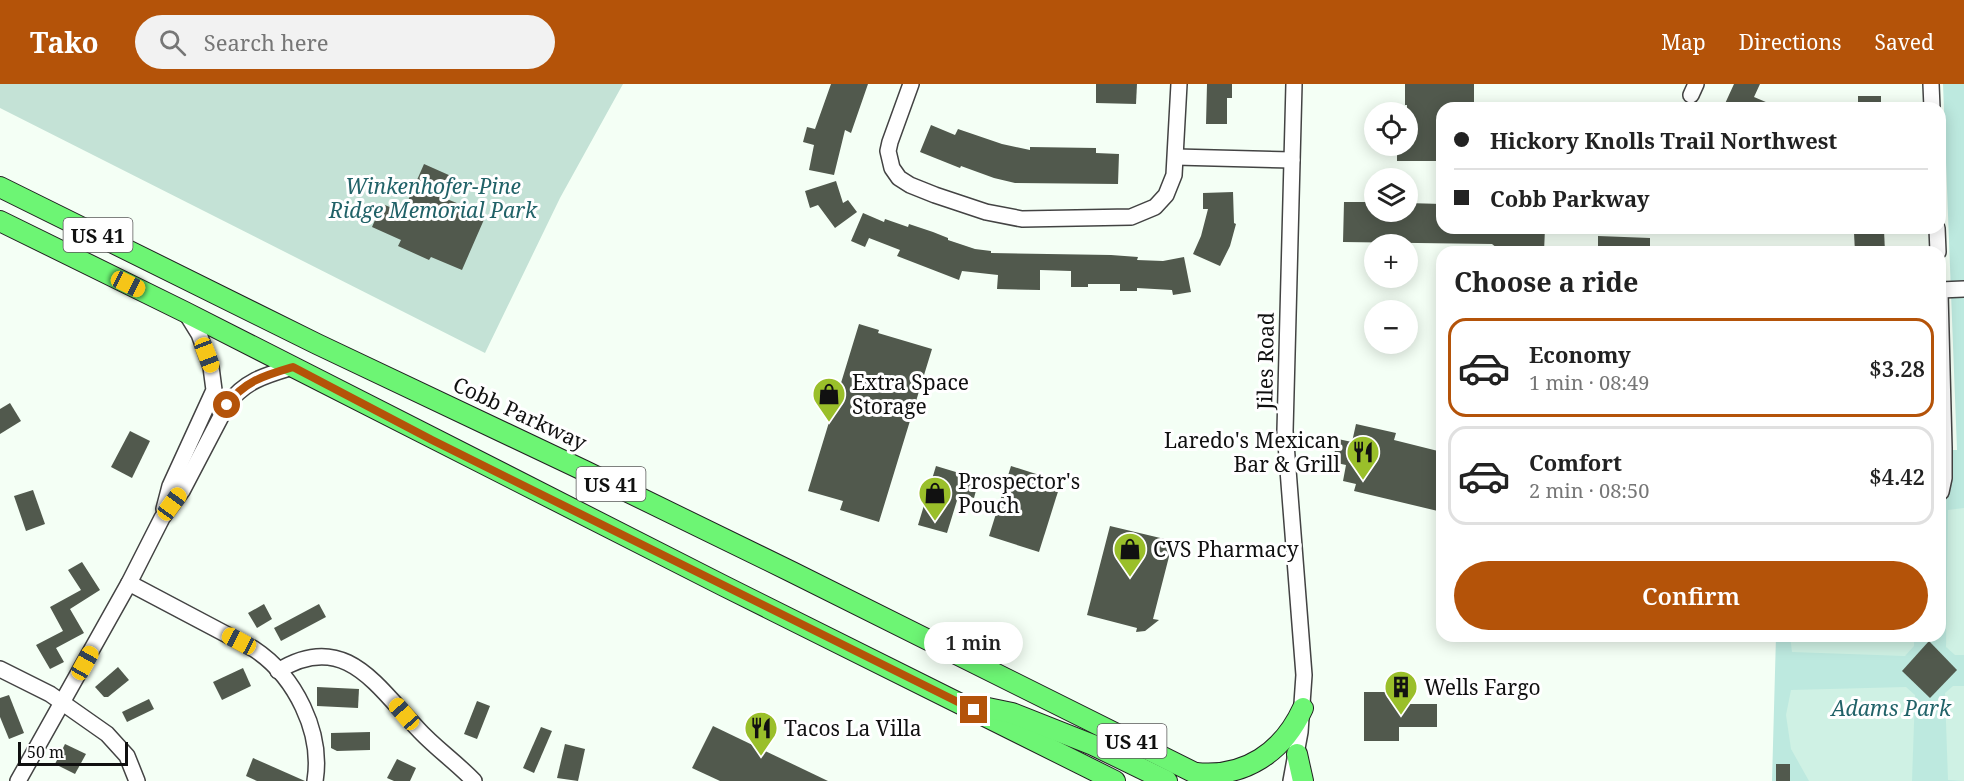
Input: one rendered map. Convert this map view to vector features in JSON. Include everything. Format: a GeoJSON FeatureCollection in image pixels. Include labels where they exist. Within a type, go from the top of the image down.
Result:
{"type":"FeatureCollection","features":[{"type":"Feature","properties":{"kind":"main road","name":"Cobb Parkway"},"geometry":{"type":"LineString","coordinates":[[0,187],[307,339],[782,567],[1202,777]]}},
{"type":"Feature","properties":{"kind":"main road","name":"US 41"},"geometry":{"type":"LineString","coordinates":[[0,220],[185,312],[432,440],[1115,781]]}},
{"type":"Feature","properties":{"kind":"main road"},"geometry":{"type":"LineString","coordinates":[[963,705],[989,707],[1012,713],[1093,745],[1167,781]]}},
{"type":"Feature","properties":{"kind":"main road"},"geometry":{"type":"LineString","coordinates":[[1202,777],[1235,771],[1248,766],[1281,741],[1298,720],[1303,708]]}},
{"type":"Feature","properties":{"kind":"main road"},"geometry":{"type":"LineString","coordinates":[[1297,754],[1303,781]]}},
{"type":"Feature","properties":{"kind":"street"},"geometry":{"type":"LineString","coordinates":[[911,84],[888,151],[892,168],[899,178],[910,185],[986,212],[1022,219],[1131,217],[1155,207],[1166,195],[1174,175],[1179,84]]}},
{"type":"Feature","properties":{"kind":"street","name":"Jiles Road"},"geometry":{"type":"LineString","coordinates":[[1291,781],[1303,708],[1302,636],[1296,586],[1285,431],[1294,84]]}},
{"type":"Feature","properties":{"kind":"street"},"geometry":{"type":"LineString","coordinates":[[1931,84],[1932,102]]}},
{"type":"Feature","properties":{"kind":"street"},"geometry":{"type":"LineString","coordinates":[[1176,157],[1292,160]]}},
{"type":"Feature","properties":{"kind":"street"},"geometry":{"type":"LineString","coordinates":[[1946,290],[1964,289]]}},
{"type":"Feature","properties":{"kind":"street"},"geometry":{"type":"LineString","coordinates":[[162,518],[170,486],[214,390],[214,376],[199,334],[185,312]]}},
{"type":"Feature","properties":{"kind":"street"},"geometry":{"type":"LineString","coordinates":[[18,781],[129,583],[162,518],[182,490],[235,394],[259,378],[293,367]]}},
{"type":"Feature","properties":{"kind":"street"},"geometry":{"type":"LineString","coordinates":[[129,583],[254,649],[278,671],[297,697],[312,729],[316,755],[315,781]]}},
{"type":"Feature","properties":{"kind":"street"},"geometry":{"type":"LineString","coordinates":[[278,671],[298,661],[320,656],[331,656],[349,662],[367,675],[428,739],[474,781]]}},
{"type":"Feature","properties":{"kind":"street"},"geometry":{"type":"LineString","coordinates":[[0,669],[63,703],[115,741],[127,756],[136,781]]}},
{"type":"Feature","properties":{"kind":"green space","name":"Winkenhofer-Pine Ridge Memorial Park"},"geometry":{"type":"Polygon","coordinates":[[[0,84],[623,84],[560,198],[485,353],[0,108],[0,84]]]}},
{"type":"Feature","properties":{"kind":"green space","name":"Adams Park"},"geometry":{"type":"Polygon","coordinates":[[[1943,84],[1964,84],[1964,781],[1772,781],[1776,642],[1946,642],[1946,450],[1957,450],[1946,162],[1946,102],[1944,102],[1943,84]]]}},
{"type":"Feature","properties":{"kind":"green space"},"geometry":{"type":"Polygon","coordinates":[[[1964,508],[1964,655],[1955,655],[1946,647],[1948,510],[1964,508]]]}},
{"type":"Feature","properties":{"kind":"green space"},"geometry":{"type":"Polygon","coordinates":[[[1791,642],[1914,642],[1914,646],[1905,656],[1792,652],[1791,642]]]}},
{"type":"Feature","properties":{"kind":"green space"},"geometry":{"type":"Polygon","coordinates":[[[1953,686],[1964,686],[1964,781],[1948,780],[1945,693],[1953,686]]]}},
{"type":"Feature","properties":{"kind":"green space"},"geometry":{"type":"Polygon","coordinates":[[[1906,687],[1915,695],[1912,781],[1809,781],[1791,749],[1786,715],[1791,690],[1906,687]]]}},
{"type":"Feature","properties":{"kind":"building"},"geometry":{"type":"Polygon","coordinates":[[[831,84],[868,84],[851,133],[845,130],[834,175],[809,170],[814,145],[803,142],[807,127],[815,129],[831,84]]]}},
{"type":"Feature","properties":{"kind":"building"},"geometry":{"type":"Polygon","coordinates":[[[1096,84],[1137,84],[1136,104],[1096,103],[1096,84]]]}},
{"type":"Feature","properties":{"kind":"building"},"geometry":{"type":"Polygon","coordinates":[[[1207,84],[1232,84],[1232,98],[1227,98],[1227,124],[1206,124],[1207,84]]]}},
{"type":"Feature","properties":{"kind":"building"},"geometry":{"type":"Polygon","coordinates":[[[1405,84],[1474,84],[1474,102],[1436,102],[1436,161],[1397,161],[1397,156],[1418,156],[1418,102],[1405,102],[1405,84]]]}},
{"type":"Feature","properties":{"kind":"building"},"geometry":{"type":"Polygon","coordinates":[[[1734,84],[1760,84],[1754,97],[1766,102],[1726,102],[1734,84]]]}},
{"type":"Feature","properties":{"kind":"building"},"geometry":{"type":"Polygon","coordinates":[[[1858,96],[1881,96],[1881,102],[1858,102],[1858,96]]]}},
{"type":"Feature","properties":{"kind":"building"},"geometry":{"type":"Polygon","coordinates":[[[931,125],[955,135],[958,129],[1002,144],[1030,150],[1030,147],[1096,148],[1096,153],[1119,154],[1118,184],[1015,183],[961,166],[960,168],[920,152],[931,125]]]}},
{"type":"Feature","properties":{"kind":"building"},"geometry":{"type":"Polygon","coordinates":[[[424,164],[451,176],[442,197],[486,215],[462,270],[431,257],[429,260],[398,246],[401,240],[372,227],[382,204],[403,212],[424,164]]]}},
{"type":"Feature","properties":{"kind":"building"},"geometry":{"type":"Polygon","coordinates":[[[836,181],[843,203],[848,200],[857,212],[835,228],[818,205],[810,208],[805,191],[836,181]]]}},
{"type":"Feature","properties":{"kind":"building"},"geometry":{"type":"Polygon","coordinates":[[[1233,192],[1234,223],[1236,224],[1230,246],[1220,266],[1193,254],[1201,236],[1208,209],[1203,209],[1203,193],[1233,192]]]}},
{"type":"Feature","properties":{"kind":"building"},"geometry":{"type":"Polygon","coordinates":[[[1344,202],[1364,202],[1364,222],[1418,222],[1418,203],[1436,204],[1436,234],[1545,234],[1544,246],[1418,243],[1418,234],[1364,234],[1364,242],[1343,242],[1344,202]]]}},
{"type":"Feature","properties":{"kind":"building"},"geometry":{"type":"Polygon","coordinates":[[[863,213],[884,222],[885,219],[908,227],[909,224],[948,238],[948,240],[975,249],[991,251],[991,253],[1111,255],[1138,257],[1137,260],[1163,261],[1184,257],[1191,292],[1173,295],[1172,290],[1137,288],[1137,291],[1120,291],[1120,284],[1088,284],[1088,287],[1071,287],[1071,271],[1040,270],[1040,290],[997,289],[998,275],[962,271],[959,280],[897,256],[900,250],[869,238],[865,247],[851,241],[863,213]]]}},
{"type":"Feature","properties":{"kind":"building"},"geometry":{"type":"Polygon","coordinates":[[[1854,234],[1884,234],[1885,246],[1855,246],[1854,234]]]}},
{"type":"Feature","properties":{"kind":"building"},"geometry":{"type":"Polygon","coordinates":[[[1598,236],[1650,238],[1650,246],[1598,246],[1598,236]]]}},
{"type":"Feature","properties":{"kind":"building"},"geometry":{"type":"Polygon","coordinates":[[[859,324],[879,330],[878,333],[932,349],[879,522],[840,510],[843,501],[808,491],[859,324]]]}},
{"type":"Feature","properties":{"kind":"building"},"geometry":{"type":"Polygon","coordinates":[[[10,403],[21,421],[0,434],[0,409],[10,403]]]}},
{"type":"Feature","properties":{"kind":"building"},"geometry":{"type":"Polygon","coordinates":[[[1356,424],[1396,433],[1394,440],[1436,450],[1436,511],[1354,491],[1356,484],[1343,481],[1346,465],[1332,462],[1338,439],[1352,442],[1356,424]]]}},
{"type":"Feature","properties":{"kind":"building"},"geometry":{"type":"Polygon","coordinates":[[[130,431],[150,441],[132,478],[111,467],[130,431]]]}},
{"type":"Feature","properties":{"kind":"building"},"geometry":{"type":"Polygon","coordinates":[[[936,466],[979,479],[974,498],[959,494],[947,533],[918,525],[936,466]]]}},
{"type":"Feature","properties":{"kind":"building"},"geometry":{"type":"Polygon","coordinates":[[[1011,466],[1061,482],[1039,552],[989,536],[1011,466]]]}},
{"type":"Feature","properties":{"kind":"building"},"geometry":{"type":"Polygon","coordinates":[[[33,490],[45,524],[26,531],[14,496],[33,490]]]}},
{"type":"Feature","properties":{"kind":"building","name":"CVS Pharmacy"},"geometry":{"type":"Polygon","coordinates":[[[1110,526],[1173,541],[1153,619],[1159,620],[1145,631],[1136,632],[1137,628],[1087,615],[1110,526]]]}},
{"type":"Feature","properties":{"kind":"building"},"geometry":{"type":"Polygon","coordinates":[[[82,562],[100,590],[70,609],[84,633],[56,648],[64,662],[50,669],[36,645],[63,631],[50,607],[81,590],[68,570],[82,562]]]}},
{"type":"Feature","properties":{"kind":"building"},"geometry":{"type":"Polygon","coordinates":[[[264,604],[272,619],[257,628],[248,613],[264,604]]]}},
{"type":"Feature","properties":{"kind":"building"},"geometry":{"type":"Polygon","coordinates":[[[319,604],[326,617],[281,641],[274,628],[319,604]]]}},
{"type":"Feature","properties":{"kind":"building"},"geometry":{"type":"Polygon","coordinates":[[[1928,642],[1957,670],[1930,698],[1902,671],[1928,642]]]}},
{"type":"Feature","properties":{"kind":"building"},"geometry":{"type":"Polygon","coordinates":[[[118,667],[129,680],[108,697],[104,697],[95,687],[118,667]]]}},
{"type":"Feature","properties":{"kind":"building"},"geometry":{"type":"Polygon","coordinates":[[[243,668],[251,686],[222,700],[213,682],[243,668]]]}},
{"type":"Feature","properties":{"kind":"building"},"geometry":{"type":"Polygon","coordinates":[[[317,687],[359,689],[358,708],[317,706],[317,687]]]}},
{"type":"Feature","properties":{"kind":"building","name":"Wells Fargo"},"geometry":{"type":"Polygon","coordinates":[[[1364,692],[1399,692],[1399,704],[1437,704],[1437,727],[1399,727],[1399,741],[1364,741],[1364,692]]]}},
{"type":"Feature","properties":{"kind":"building"},"geometry":{"type":"Polygon","coordinates":[[[9,695],[24,733],[9,739],[0,717],[0,698],[9,695]]]}},
{"type":"Feature","properties":{"kind":"building"},"geometry":{"type":"Polygon","coordinates":[[[149,699],[154,709],[127,722],[122,712],[149,699]]]}},
{"type":"Feature","properties":{"kind":"building"},"geometry":{"type":"Polygon","coordinates":[[[477,701],[490,706],[477,739],[464,734],[477,701]]]}},
{"type":"Feature","properties":{"kind":"building"},"geometry":{"type":"Polygon","coordinates":[[[713,726],[828,781],[720,781],[692,768],[713,726]]]}},
{"type":"Feature","properties":{"kind":"building"},"geometry":{"type":"Polygon","coordinates":[[[541,727],[552,731],[534,773],[523,768],[541,727]]]}},
{"type":"Feature","properties":{"kind":"building"},"geometry":{"type":"Polygon","coordinates":[[[370,732],[370,750],[337,751],[331,748],[331,733],[370,732]]]}},
{"type":"Feature","properties":{"kind":"building"},"geometry":{"type":"Polygon","coordinates":[[[65,744],[86,754],[75,774],[55,764],[65,744]]]}},
{"type":"Feature","properties":{"kind":"building"},"geometry":{"type":"Polygon","coordinates":[[[565,744],[585,749],[578,781],[557,778],[565,744]]]}},
{"type":"Feature","properties":{"kind":"building"},"geometry":{"type":"Polygon","coordinates":[[[253,758],[305,781],[257,781],[246,776],[253,758]]]}},
{"type":"Feature","properties":{"kind":"building"},"geometry":{"type":"Polygon","coordinates":[[[397,759],[416,768],[410,781],[394,781],[387,778],[397,759]]]}},
{"type":"Feature","properties":{"kind":"building"},"geometry":{"type":"Polygon","coordinates":[[[1776,764],[1790,764],[1790,781],[1776,781],[1776,764]]]}},
{"type":"Feature","properties":{"kind":"place","name":"Extra Space Storage"},"geometry":{"type":"Point","coordinates":[829,423]}},
{"type":"Feature","properties":{"kind":"place","name":"Laredo's Mexican Bar & Grill"},"geometry":{"type":"Point","coordinates":[1363,481]}},
{"type":"Feature","properties":{"kind":"place","name":"Prospector's Pouch"},"geometry":{"type":"Point","coordinates":[935,522]}},
{"type":"Feature","properties":{"kind":"place","name":"CVS Pharmacy"},"geometry":{"type":"Point","coordinates":[1130,578]}},
{"type":"Feature","properties":{"kind":"place","name":"Wells Fargo"},"geometry":{"type":"Point","coordinates":[1401,716]}},
{"type":"Feature","properties":{"kind":"place","name":"Tacos La Villa"},"geometry":{"type":"Point","coordinates":[761,757]}},
{"type":"Feature","properties":{"kind":"route"},"geometry":{"type":"LineString","coordinates":[[227,405],[235,394],[249,383],[293,367],[432,440],[974,710]]}}]}
